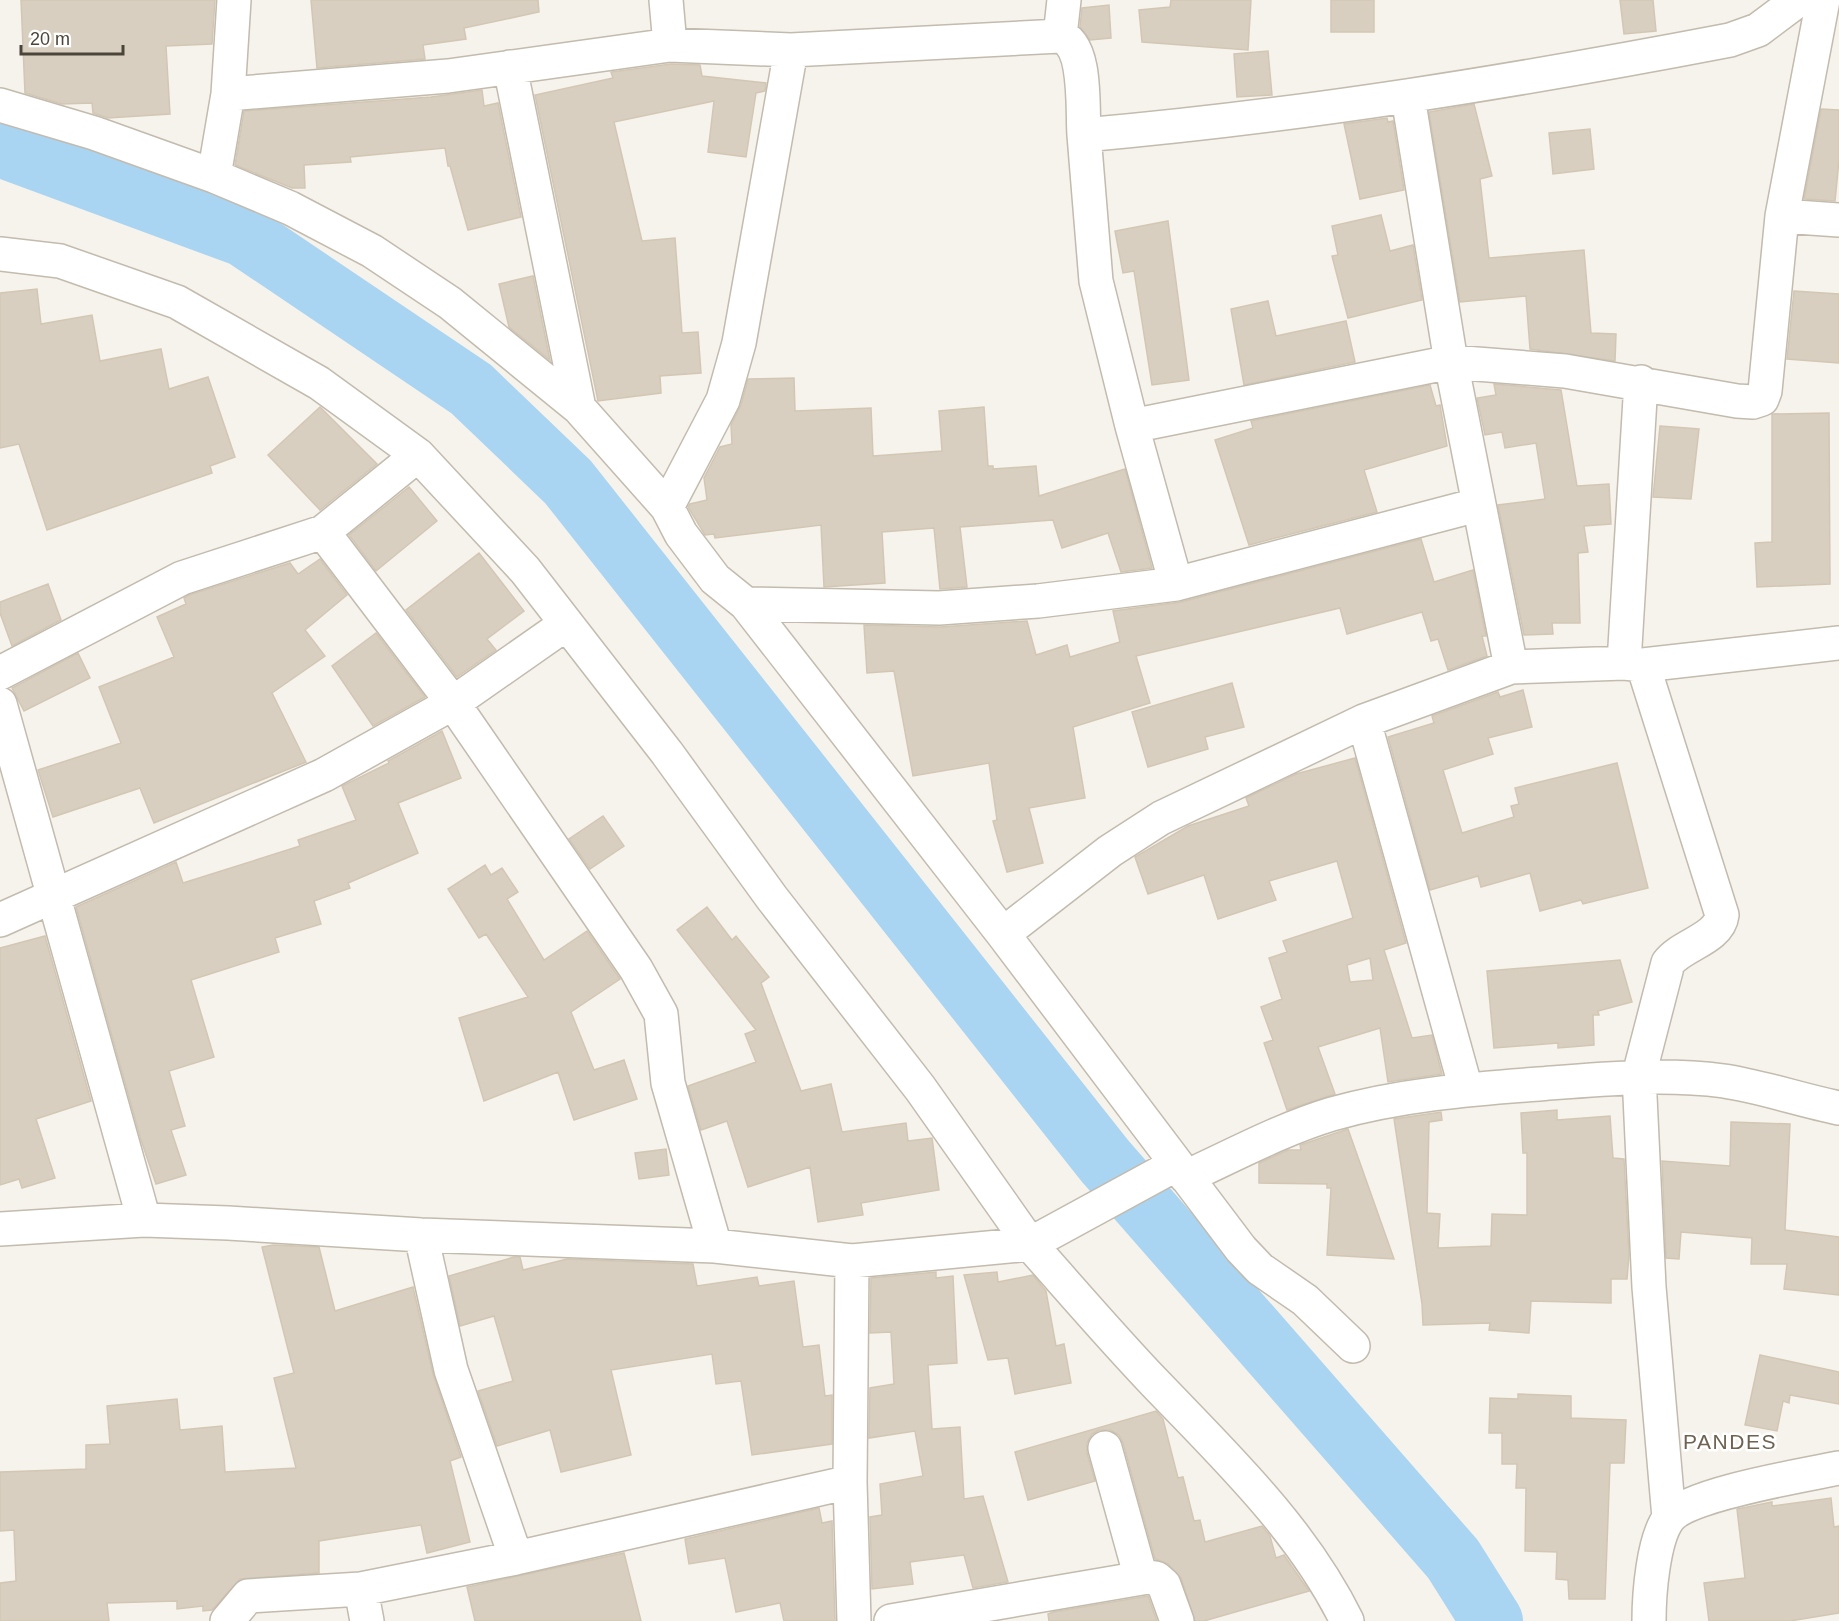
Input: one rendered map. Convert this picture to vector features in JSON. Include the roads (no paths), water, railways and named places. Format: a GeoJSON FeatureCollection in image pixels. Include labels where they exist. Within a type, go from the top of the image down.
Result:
{"type":"FeatureCollection","features":[{"type":"Feature","properties":{"kind":"street"},"geometry":{"type":"LineString","coordinates":[[214,176],[228,94],[234,0]]}},
{"type":"Feature","properties":{"kind":"street"},"geometry":{"type":"LineString","coordinates":[[666,0],[670,45]]}},
{"type":"Feature","properties":{"kind":"street"},"geometry":{"type":"LineString","coordinates":[[1059,36],[1064,0]]}},
{"type":"Feature","properties":{"kind":"street"},"geometry":{"type":"LineString","coordinates":[[1084,135],[1408,97],[1543,75],[1743,37],[1758,30],[1798,0]]}},
{"type":"Feature","properties":{"kind":"street"},"geometry":{"type":"LineString","coordinates":[[1132,426],[1451,362],[1535,367],[1641,382],[1737,401],[1753,402],[1762,399],[1765,391],[1782,216],[1823,0]]}},
{"type":"Feature","properties":{"kind":"street"},"geometry":{"type":"LineString","coordinates":[[228,94],[448,76],[670,45],[791,50],[1059,36],[1073,43],[1078,57],[1096,281],[1132,426],[1176,584]]}},
{"type":"Feature","properties":{"kind":"street"},"geometry":{"type":"LineString","coordinates":[[667,507],[723,400],[739,343],[791,50]]}},
{"type":"Feature","properties":{"kind":"street"},"geometry":{"type":"LineString","coordinates":[[510,67],[579,408]]}},
{"type":"Feature","properties":{"kind":"street"},"geometry":{"type":"LineString","coordinates":[[1408,97],[1451,362],[1477,505],[1511,667]]}},
{"type":"Feature","properties":{"kind":"street"},"geometry":{"type":"LineString","coordinates":[[0,105],[94,133],[214,176],[290,208],[372,251],[450,303],[579,408],[667,507],[681,534],[715,579],[746,604],[1003,934],[1177,1170],[1241,1250],[1260,1269],[1305,1300],[1353,1346]]}},
{"type":"Feature","properties":{"kind":"street"},"geometry":{"type":"LineString","coordinates":[[1782,216],[1839,220]]}},
{"type":"Feature","properties":{"kind":"street"},"geometry":{"type":"LineString","coordinates":[[0,254],[60,261],[177,302],[319,383],[418,455],[492,531],[667,753],[772,898],[920,1088],[1030,1244],[1125,1352],[1238,1470],[1308,1554],[1347,1621]]}},
{"type":"Feature","properties":{"kind":"street"},"geometry":{"type":"LineString","coordinates":[[1641,382],[1634,664],[1722,915],[1717,927],[1674,956],[1668,963],[1639,1076],[1649,1287],[1670,1518],[1657,1552],[1649,1621]]}},
{"type":"Feature","properties":{"kind":"street"},"geometry":{"type":"LineString","coordinates":[[0,673],[182,578],[323,532],[418,455]]}},
{"type":"Feature","properties":{"kind":"street"},"geometry":{"type":"LineString","coordinates":[[746,604],[939,608],[1038,601],[1176,584],[1477,505]]}},
{"type":"Feature","properties":{"kind":"street"},"geometry":{"type":"LineString","coordinates":[[323,532],[453,703],[636,969],[658,1007],[662,1020],[668,1083],[715,1246]]}},
{"type":"Feature","properties":{"kind":"street"},"geometry":{"type":"LineString","coordinates":[[0,920],[53,897],[84,880],[324,775],[453,703],[566,624]]}},
{"type":"Feature","properties":{"kind":"street"},"geometry":{"type":"LineString","coordinates":[[1003,934],[1110,851],[1161,818],[1364,721],[1511,667],[1634,664],[1839,642]]}},
{"type":"Feature","properties":{"kind":"street"},"geometry":{"type":"LineString","coordinates":[[0,704],[144,1220]]}},
{"type":"Feature","properties":{"kind":"street"},"geometry":{"type":"LineString","coordinates":[[1364,721],[1466,1089]]}},
{"type":"Feature","properties":{"kind":"street"},"geometry":{"type":"LineString","coordinates":[[0,1229],[144,1220],[715,1246],[852,1261],[1030,1244],[1177,1170],[1292,1128],[1367,1105],[1466,1089],[1639,1076],[1725,1081],[1839,1108]]}},
{"type":"Feature","properties":{"kind":"street"},"geometry":{"type":"LineString","coordinates":[[421,1234],[452,1370],[516,1558]]}},
{"type":"Feature","properties":{"kind":"street"},"geometry":{"type":"LineString","coordinates":[[852,1261],[850,1482],[854,1621]]}},
{"type":"Feature","properties":{"kind":"street"},"geometry":{"type":"LineString","coordinates":[[1105,1448],[1141,1578]]}},
{"type":"Feature","properties":{"kind":"street"},"geometry":{"type":"LineString","coordinates":[[1670,1518],[1687,1506],[1732,1492],[1839,1468]]}},
{"type":"Feature","properties":{"kind":"street"},"geometry":{"type":"LineString","coordinates":[[227,1621],[248,1596],[361,1589],[516,1558],[850,1482]]}},
{"type":"Feature","properties":{"kind":"street"},"geometry":{"type":"LineString","coordinates":[[891,1621],[1141,1578],[1160,1580],[1177,1621]]}},
{"type":"Feature","properties":{"kind":"street"},"geometry":{"type":"LineString","coordinates":[[361,1589],[367,1621]]}},
{"type":"Feature","properties":{"kind":"waterway"},"geometry":{"type":"LineString","coordinates":[[0,146],[244,236],[471,389],[568,482],[1105,1161],[1453,1559],[1492,1621]]}},
{"type":"Feature","properties":{"kind":"district","name":"PANDES"},"geometry":{"type":"Point","coordinates":[1730,1441]}}]}
